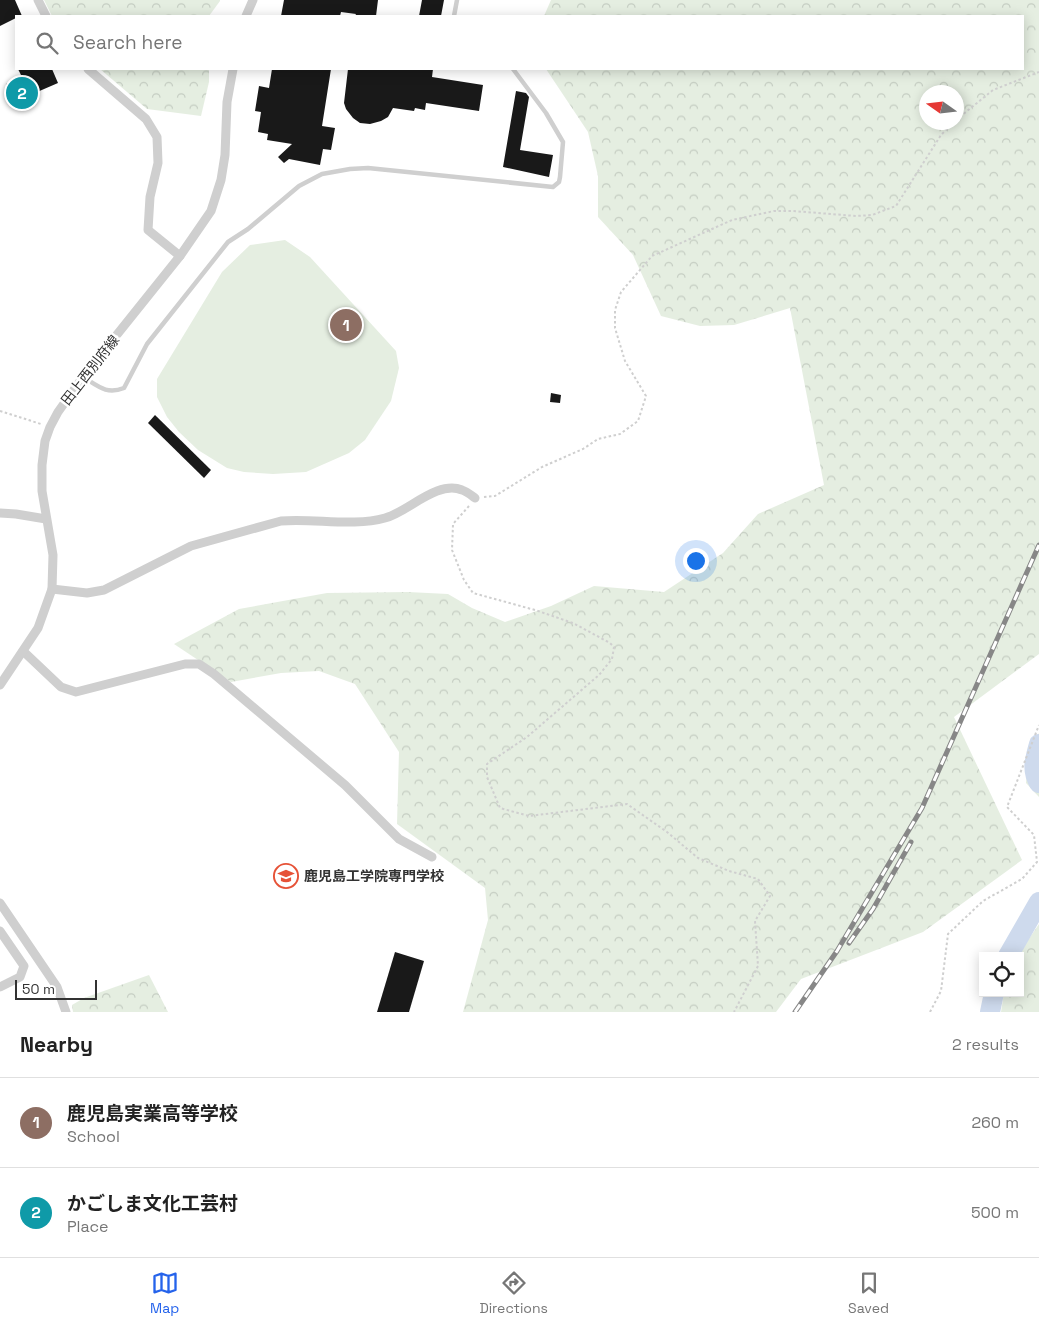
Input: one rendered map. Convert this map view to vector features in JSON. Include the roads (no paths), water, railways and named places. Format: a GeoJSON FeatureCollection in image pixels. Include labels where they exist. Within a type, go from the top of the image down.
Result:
{"type":"FeatureCollection","features":[{"type":"Feature","properties":{"kind":"street"},"geometry":{"type":"LineString","coordinates":[[38,0],[46,15]]}},
{"type":"Feature","properties":{"kind":"street"},"geometry":{"type":"LineString","coordinates":[[246,15],[253,0]]}},
{"type":"Feature","properties":{"kind":"street"},"geometry":{"type":"LineString","coordinates":[[89,70],[146,119],[157,137],[158,163],[150,197],[148,230],[180,256]]}},
{"type":"Feature","properties":{"kind":"street","name":"田上西別府線"},"geometry":{"type":"LineString","coordinates":[[0,685],[38,628],[52,589],[53,555],[42,491],[45,441],[50,427],[58,412],[84,377],[180,256],[210,211],[221,180],[225,155],[227,102],[232,70]]}},
{"type":"Feature","properties":{"kind":"street"},"geometry":{"type":"LineString","coordinates":[[52,589],[87,594],[104,590],[190,546],[281,521],[295,520],[320,523],[385,518],[440,489],[462,489],[475,498]]}},
{"type":"Feature","properties":{"kind":"street"},"geometry":{"type":"LineString","coordinates":[[0,513],[46,519]]}},
{"type":"Feature","properties":{"kind":"street"},"geometry":{"type":"LineString","coordinates":[[23,651],[61,687],[76,692],[166,668],[185,664],[199,664],[214,674],[345,785],[400,839],[432,857]]}},
{"type":"Feature","properties":{"kind":"street"},"geometry":{"type":"LineString","coordinates":[[0,903],[56,987],[66,1012]]}},
{"type":"Feature","properties":{"kind":"street"},"geometry":{"type":"LineString","coordinates":[[0,931],[24,966],[20,977],[0,988]]}},
{"type":"Feature","properties":{"kind":"lane"},"geometry":{"type":"LineString","coordinates":[[454,15],[457,0]]}},
{"type":"Feature","properties":{"kind":"lane"},"geometry":{"type":"LineString","coordinates":[[84,377],[103,389],[113,392],[124,388],[147,344],[228,242],[299,186],[322,174],[368,168],[553,187],[559,182],[563,142],[546,112],[514,70]]}},
{"type":"Feature","properties":{"kind":"waterway"},"geometry":{"type":"LineString","coordinates":[[1039,744],[1034,768],[1039,783]]}},
{"type":"Feature","properties":{"kind":"waterway"},"geometry":{"type":"LineString","coordinates":[[1010,952],[1039,902]]}},
{"type":"Feature","properties":{"kind":"waterway"},"geometry":{"type":"LineString","coordinates":[[990,1012],[993,997]]}},
{"type":"Feature","properties":{"kind":"railway"},"geometry":{"type":"LineString","coordinates":[[795,1012],[837,951],[922,808],[1039,545]]}},
{"type":"Feature","properties":{"kind":"railway"},"geometry":{"type":"LineString","coordinates":[[849,943],[873,909],[911,842]]}},
{"type":"Feature","properties":{"kind":"place","name":"かごしま文化工芸村"},"geometry":{"type":"Point","coordinates":[22,93]}},
{"type":"Feature","properties":{"kind":"place","name":"鹿児島実業高等学校"},"geometry":{"type":"Point","coordinates":[346,325]}},
{"type":"Feature","properties":{"kind":"place","name":"鹿児島工学院専門学校"},"geometry":{"type":"Point","coordinates":[286,876]}}]}
